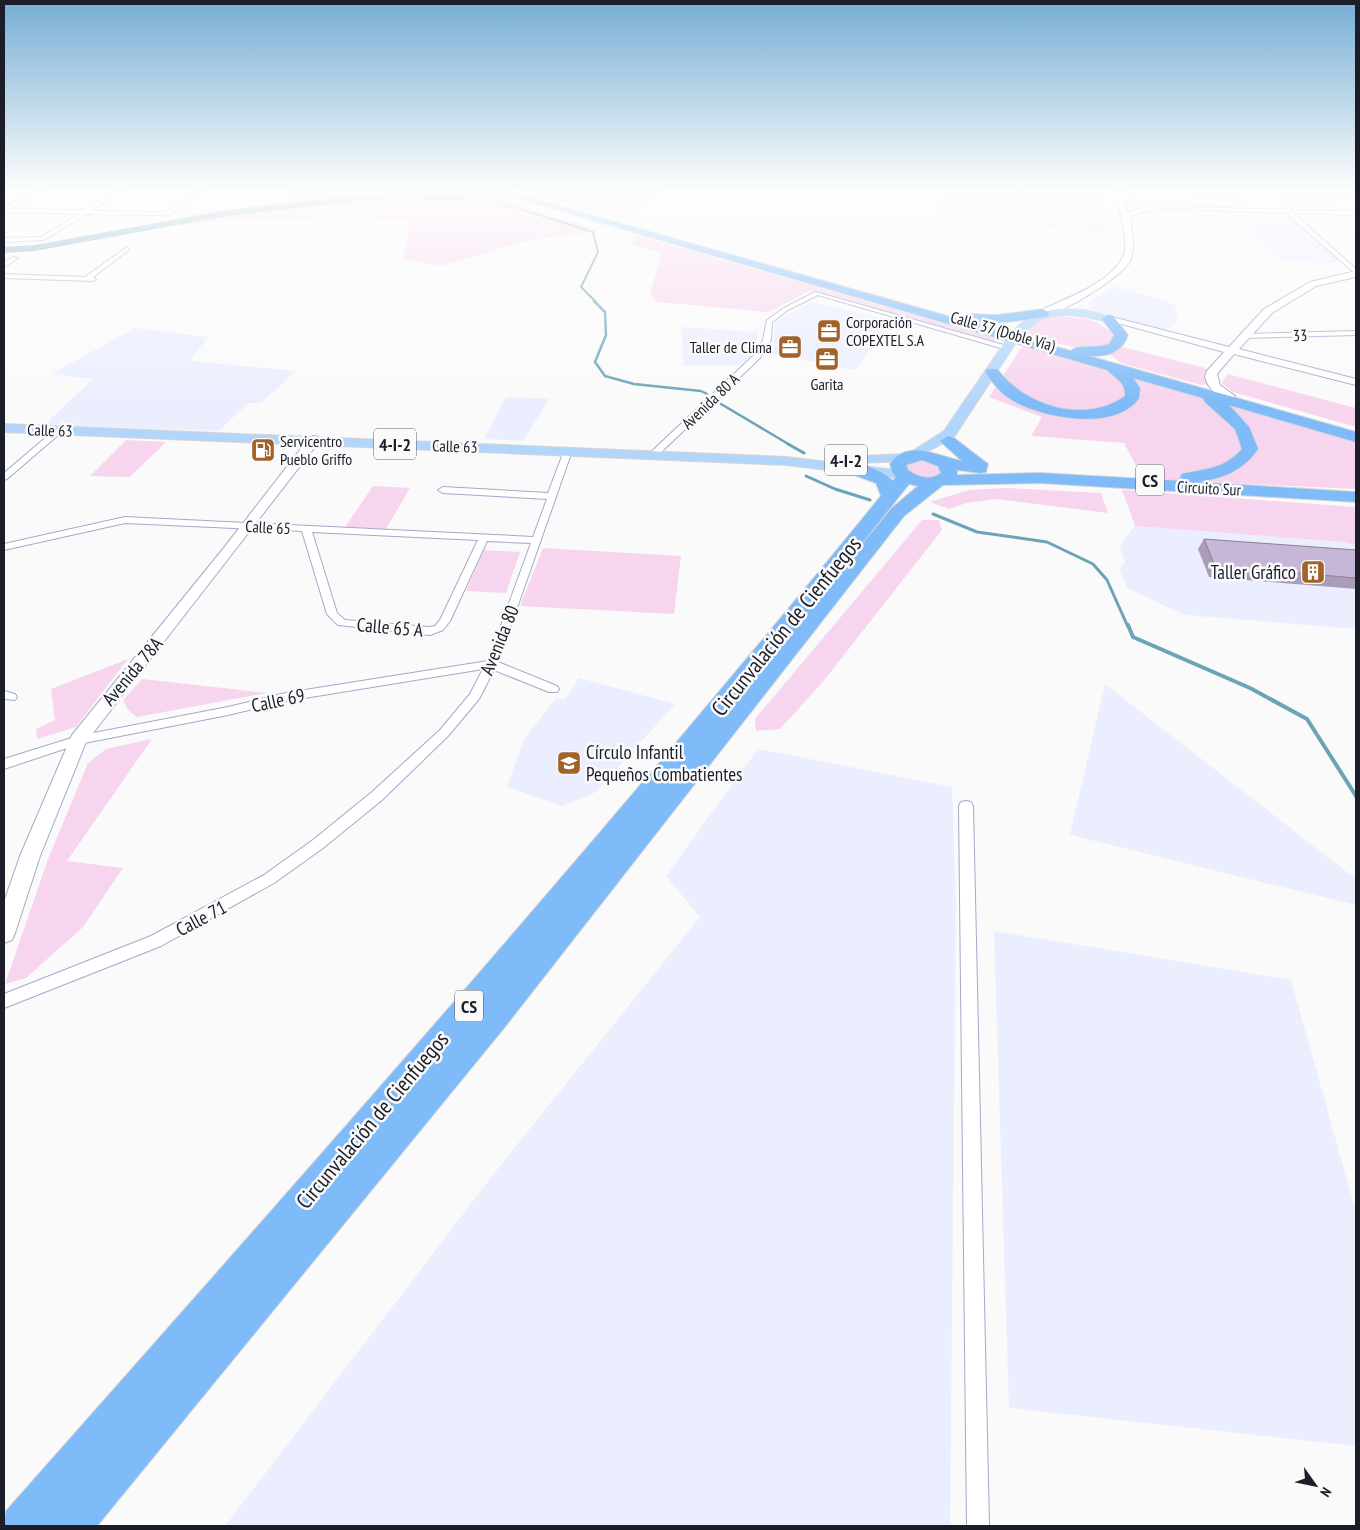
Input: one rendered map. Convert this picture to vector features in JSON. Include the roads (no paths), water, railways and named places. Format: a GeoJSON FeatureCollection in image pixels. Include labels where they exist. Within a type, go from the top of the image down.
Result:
{"type":"FeatureCollection","features":[{"type":"Feature","properties":{"kind":"highway","name":"Calle 37 (Doble Vía)"},"geometry":{"type":"LineString","coordinates":[[732,261],[817,288],[1102,364]]}},
{"type":"Feature","properties":{"kind":"highway","name":"Calle 37 (Doble Vía)"},"geometry":{"type":"LineString","coordinates":[[755,261],[1356,432]]}},
{"type":"Feature","properties":{"kind":"highway"},"geometry":{"type":"LineString","coordinates":[[942,314],[996,320],[1043,314]]}},
{"type":"Feature","properties":{"kind":"highway"},"geometry":{"type":"LineString","coordinates":[[1108,319],[1121,335]]}},
{"type":"Feature","properties":{"kind":"highway"},"geometry":{"type":"LineString","coordinates":[[1066,349],[1087,352],[1108,350],[1118,344],[1121,335],[1128,329],[1140,327]]}},
{"type":"Feature","properties":{"kind":"highway"},"geometry":{"type":"LineString","coordinates":[[1102,364],[1356,437]]}},
{"type":"Feature","properties":{"kind":"highway"},"geometry":{"type":"LineString","coordinates":[[992,372],[1006,391],[1025,402],[1053,410],[1090,414],[1119,409],[1128,403],[1134,393],[1133,387],[1121,374],[1102,364]]}},
{"type":"Feature","properties":{"kind":"highway"},"geometry":{"type":"LineString","coordinates":[[1154,480],[1206,476],[1235,466],[1250,449],[1250,439],[1243,427],[1219,404],[1201,393]]}},
{"type":"Feature","properties":{"kind":"highway"},"geometry":{"type":"LineString","coordinates":[[948,437],[972,460],[997,474]]}},
{"type":"Feature","properties":{"kind":"highway"},"geometry":{"type":"LineString","coordinates":[[852,468],[879,478],[886,483],[920,474],[952,484],[997,474]]}},
{"type":"Feature","properties":{"kind":"highway","name":"Circuito Sur"},"geometry":{"type":"LineString","coordinates":[[920,474],[997,474],[1154,480],[1356,492]]}},
{"type":"Feature","properties":{"kind":"highway","name":"Circunvalación de Cienfuegos"},"geometry":{"type":"LineString","coordinates":[[21,1526],[287,1220],[752,669],[920,474]]}},
{"type":"Feature","properties":{"kind":"highway","name":"Circunvalación de Cienfuegos"},"geometry":{"type":"LineString","coordinates":[[70,1526],[493,1018],[712,748],[898,512],[920,474]]}},
{"type":"Feature","properties":{"kind":"highway","name":"Circuito Sur"},"geometry":{"type":"LineString","coordinates":[[997,474],[1356,497]]}},
{"type":"Feature","properties":{"kind":"main road"},"geometry":{"type":"LineString","coordinates":[[920,474],[948,437],[1012,340],[1027,323],[1043,314],[1088,313],[1108,319]]}},
{"type":"Feature","properties":{"kind":"main road","name":"Calle 63"},"geometry":{"type":"LineString","coordinates":[[4,428],[786,461],[920,474]]}},
{"type":"Feature","properties":{"kind":"main road"},"geometry":{"type":"LineString","coordinates":[[920,474],[948,437]]}},
{"type":"Feature","properties":{"kind":"main road","name":"Calle 63"},"geometry":{"type":"LineString","coordinates":[[786,461],[920,474]]}},
{"type":"Feature","properties":{"kind":"street"},"geometry":{"type":"LineString","coordinates":[[4,276],[89,279],[111,261]]}},
{"type":"Feature","properties":{"kind":"street"},"geometry":{"type":"LineString","coordinates":[[1043,314],[1118,273],[1127,261]]}},
{"type":"Feature","properties":{"kind":"street"},"geometry":{"type":"LineString","coordinates":[[1343,261],[1356,273]]}},
{"type":"Feature","properties":{"kind":"street"},"geometry":{"type":"LineString","coordinates":[[1229,396],[1214,386],[1210,380],[1211,373],[1267,312],[1313,284],[1356,273]]}},
{"type":"Feature","properties":{"kind":"street"},"geometry":{"type":"LineString","coordinates":[[817,288],[1012,340]]}},
{"type":"Feature","properties":{"kind":"street","name":"Avenida 80 A"},"geometry":{"type":"LineString","coordinates":[[653,455],[757,356],[767,340],[769,322],[817,288]]}},
{"type":"Feature","properties":{"kind":"street"},"geometry":{"type":"LineString","coordinates":[[1088,313],[1083,302],[1092,288]]}},
{"type":"Feature","properties":{"kind":"street"},"geometry":{"type":"LineString","coordinates":[[1060,304],[1088,313]]}},
{"type":"Feature","properties":{"kind":"street"},"geometry":{"type":"LineString","coordinates":[[1108,319],[1356,382]]}},
{"type":"Feature","properties":{"kind":"street","name":"33"},"geometry":{"type":"LineString","coordinates":[[1243,336],[1356,333]]}},
{"type":"Feature","properties":{"kind":"street"},"geometry":{"type":"LineString","coordinates":[[4,477],[60,430]]}},
{"type":"Feature","properties":{"kind":"street","name":"Avenida 78A"},"geometry":{"type":"LineString","coordinates":[[4,933],[30,856],[78,740],[249,526],[314,440]]}},
{"type":"Feature","properties":{"kind":"street","name":"Avenida 80"},"geometry":{"type":"LineString","coordinates":[[377,796],[460,715],[475,696],[490,664],[568,451]]}},
{"type":"Feature","properties":{"kind":"street"},"geometry":{"type":"LineString","coordinates":[[443,490],[550,496]]}},
{"type":"Feature","properties":{"kind":"street","name":"Calle 65"},"geometry":{"type":"LineString","coordinates":[[4,547],[125,520],[536,540]]}},
{"type":"Feature","properties":{"kind":"street","name":"Calle 65 A"},"geometry":{"type":"LineString","coordinates":[[306,528],[332,614],[342,623],[430,631],[439,628],[445,621],[484,537]]}},
{"type":"Feature","properties":{"kind":"street"},"geometry":{"type":"LineString","coordinates":[[490,664],[553,689]]}},
{"type":"Feature","properties":{"kind":"street","name":"Calle 69"},"geometry":{"type":"LineString","coordinates":[[4,764],[78,740],[228,711],[286,697],[490,664]]}},
{"type":"Feature","properties":{"kind":"street","name":"Calle 71"},"geometry":{"type":"LineString","coordinates":[[4,1001],[156,942],[218,909],[269,879],[318,844],[377,796]]}},
{"type":"Feature","properties":{"kind":"street"},"geometry":{"type":"LineString","coordinates":[[966,806],[978,1526]]}},
{"type":"Feature","properties":{"kind":"waterway"},"geometry":{"type":"LineString","coordinates":[[593,261],[581,287],[596,302]]}},
{"type":"Feature","properties":{"kind":"waterway"},"geometry":{"type":"LineString","coordinates":[[594,301],[605,312],[606,335],[595,362],[605,376],[634,384],[701,391],[707,394]]}},
{"type":"Feature","properties":{"kind":"waterway"},"geometry":{"type":"LineString","coordinates":[[721,404],[790,445]]}},
{"type":"Feature","properties":{"kind":"waterway"},"geometry":{"type":"LineString","coordinates":[[788,444],[804,453]]}},
{"type":"Feature","properties":{"kind":"waterway"},"geometry":{"type":"LineString","coordinates":[[806,476],[835,489],[870,500]]}},
{"type":"Feature","properties":{"kind":"waterway"},"geometry":{"type":"LineString","coordinates":[[933,514],[977,532],[1047,542],[1093,564],[1107,580],[1128,627]]}},
{"type":"Feature","properties":{"kind":"waterway"},"geometry":{"type":"LineString","coordinates":[[1128,625],[1133,637],[1250,688],[1307,719],[1356,796]]}},
{"type":"Feature","properties":{"kind":"place","name":"Corporación COPEXTEL S.A"},"geometry":{"type":"Point","coordinates":[829,331]}},
{"type":"Feature","properties":{"kind":"place","name":"Taller de Clima"},"geometry":{"type":"Point","coordinates":[790,347]}},
{"type":"Feature","properties":{"kind":"place","name":"Garita"},"geometry":{"type":"Point","coordinates":[827,359]}},
{"type":"Feature","properties":{"kind":"place","name":"Servicentro Pueblo Griffo"},"geometry":{"type":"Point","coordinates":[263,450]}},
{"type":"Feature","properties":{"kind":"place","name":"Taller Gráfico"},"geometry":{"type":"Point","coordinates":[1313,572]}},
{"type":"Feature","properties":{"kind":"place","name":"Círculo Infantil Pequeños Combatientes"},"geometry":{"type":"Point","coordinates":[569,763]}}]}
